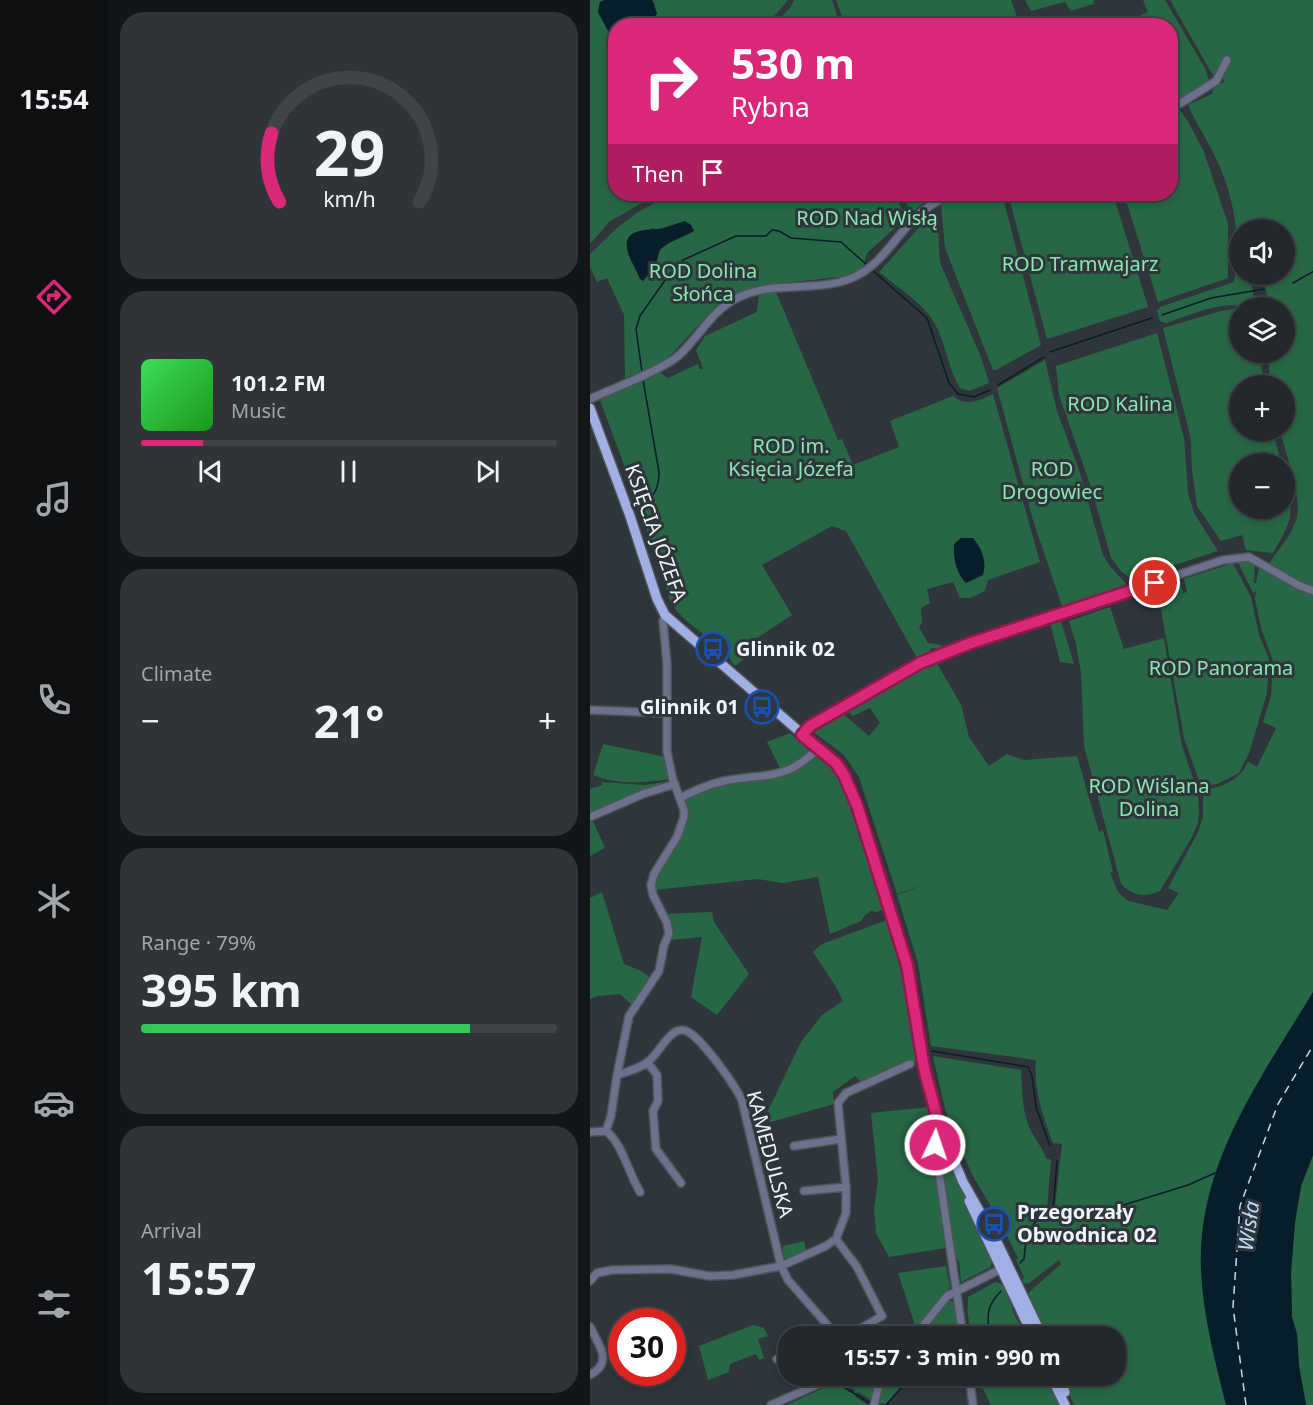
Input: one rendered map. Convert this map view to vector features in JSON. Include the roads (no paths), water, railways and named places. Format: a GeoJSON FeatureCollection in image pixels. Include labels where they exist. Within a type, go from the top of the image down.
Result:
{"type":"FeatureCollection","features":[{"type":"Feature","properties":{"kind":"main road","name":"KSIĘCIA JÓZEFA"},"geometry":{"type":"LineString","coordinates":[[590,408],[630,516],[657,599],[665,615],[836,763],[844,775],[860,813],[907,965],[926,1076],[938,1121],[974,1212],[1004,1267],[1014,1279],[1037,1326]]}},
{"type":"Feature","properties":{"kind":"main road"},"geometry":{"type":"LineString","coordinates":[[1004,1267],[1029,1326]]}},
{"type":"Feature","properties":{"kind":"main road"},"geometry":{"type":"LineString","coordinates":[[1056,1386],[1065,1405]]}},
{"type":"Feature","properties":{"kind":"main road"},"geometry":{"type":"LineString","coordinates":[[1062,1386],[1070,1405]]}},
{"type":"Feature","properties":{"kind":"street"},"geometry":{"type":"LineString","coordinates":[[1178,104],[1216,81],[1227,60]]}},
{"type":"Feature","properties":{"kind":"street"},"geometry":{"type":"LineString","coordinates":[[590,399],[666,364],[681,352],[711,317],[735,298],[758,290],[837,283],[859,274],[883,254],[912,220],[939,201]]}},
{"type":"Feature","properties":{"kind":"street"},"geometry":{"type":"LineString","coordinates":[[802,735],[810,726],[920,663],[971,643],[1223,561],[1249,557],[1313,591]]}},
{"type":"Feature","properties":{"kind":"street"},"geometry":{"type":"LineString","coordinates":[[606,1131],[611,1116],[629,1016],[659,971],[664,945],[669,934],[667,923],[653,895],[651,885],[658,866],[677,837],[684,817],[667,752],[667,664],[663,621],[665,615]]}},
{"type":"Feature","properties":{"kind":"street"},"geometry":{"type":"LineString","coordinates":[[590,710],[666,713]]}},
{"type":"Feature","properties":{"kind":"street"},"geometry":{"type":"LineString","coordinates":[[681,801],[709,785],[781,773],[793,768],[818,748]]}},
{"type":"Feature","properties":{"kind":"street"},"geometry":{"type":"LineString","coordinates":[[590,817],[643,794],[675,784]]}},
{"type":"Feature","properties":{"kind":"street","name":"KAMEDULSKA"},"geometry":{"type":"LineString","coordinates":[[617,1075],[648,1063],[672,1034],[678,1031],[687,1030],[704,1048],[735,1086],[742,1101],[781,1266]]}},
{"type":"Feature","properties":{"kind":"street"},"geometry":{"type":"LineString","coordinates":[[648,1063],[657,1075],[658,1101],[653,1111],[656,1149],[681,1182]]}},
{"type":"Feature","properties":{"kind":"street"},"geometry":{"type":"LineString","coordinates":[[592,1278],[597,1273],[612,1270],[671,1269],[724,1277],[781,1266],[819,1250],[836,1239],[846,1213],[846,1187],[838,1103],[840,1098],[846,1093],[910,1064]]}},
{"type":"Feature","properties":{"kind":"street","name":"KSIĘCIA JÓZEFA"},"geometry":{"type":"LineString","coordinates":[[938,1121],[935,1127],[935,1145],[962,1326]]}},
{"type":"Feature","properties":{"kind":"street"},"geometry":{"type":"LineString","coordinates":[[590,1132],[606,1131],[616,1141],[630,1175],[640,1192]]}},
{"type":"Feature","properties":{"kind":"street"},"geometry":{"type":"LineString","coordinates":[[794,1146],[841,1139]]}},
{"type":"Feature","properties":{"kind":"street"},"geometry":{"type":"LineString","coordinates":[[804,1191],[846,1187]]}},
{"type":"Feature","properties":{"kind":"street"},"geometry":{"type":"LineString","coordinates":[[836,1239],[857,1267],[882,1316],[865,1326]]}},
{"type":"Feature","properties":{"kind":"street"},"geometry":{"type":"LineString","coordinates":[[781,1266],[788,1280],[828,1326]]}},
{"type":"Feature","properties":{"kind":"street"},"geometry":{"type":"LineString","coordinates":[[923,1326],[944,1299],[957,1290],[1004,1267]]}},
{"type":"Feature","properties":{"kind":"street"},"geometry":{"type":"LineString","coordinates":[[590,1327],[604,1356],[599,1370],[590,1375]]}},
{"type":"Feature","properties":{"kind":"street"},"geometry":{"type":"LineString","coordinates":[[771,1405],[814,1386]]}},
{"type":"Feature","properties":{"kind":"street"},"geometry":{"type":"LineString","coordinates":[[875,1404],[879,1386]]}},
{"type":"Feature","properties":{"kind":"street"},"geometry":{"type":"LineString","coordinates":[[970,1386],[973,1405]]}},
{"type":"Feature","properties":{"kind":"water"},"geometry":{"type":"Polygon","coordinates":[[[605,0],[652,0],[657,13],[655,18],[608,18],[608,31],[598,12],[600,2],[605,0]]]}},
{"type":"Feature","properties":{"kind":"water"},"geometry":{"type":"Polygon","coordinates":[[[685,221],[694,231],[660,249],[655,267],[643,281],[640,279],[628,253],[627,240],[630,236],[640,231],[664,228],[685,221]]]}},
{"type":"Feature","properties":{"kind":"water"},"geometry":{"type":"Polygon","coordinates":[[[961,538],[973,538],[984,560],[983,575],[966,583],[958,570],[954,555],[954,544],[961,538]]]}},
{"type":"Feature","properties":{"kind":"water","name":"Wisła"},"geometry":{"type":"Polygon","coordinates":[[[1313,992],[1313,1155],[1301,1186],[1295,1222],[1291,1272],[1292,1317],[1297,1334],[1299,1366],[1306,1405],[1226,1405],[1210,1338],[1202,1288],[1202,1232],[1209,1195],[1221,1159],[1253,1090],[1313,992]]]}},
{"type":"Feature","properties":{"kind":"waterway"},"geometry":{"type":"LineString","coordinates":[[642,372],[636,329],[640,316],[670,273],[683,260],[736,236],[766,236],[772,230],[791,238],[841,242],[867,265]]}},
{"type":"Feature","properties":{"kind":"waterway"},"geometry":{"type":"LineString","coordinates":[[872,270],[927,318],[949,383],[958,394],[974,397],[990,390]]}},
{"type":"Feature","properties":{"kind":"waterway"},"geometry":{"type":"LineString","coordinates":[[1295,282],[1314,271]]}},
{"type":"Feature","properties":{"kind":"waterway"},"geometry":{"type":"LineString","coordinates":[[1162,315],[1211,298],[1264,289]]}},
{"type":"Feature","properties":{"kind":"waterway"},"geometry":{"type":"LineString","coordinates":[[1050,352],[1152,318]]}},
{"type":"Feature","properties":{"kind":"waterway"},"geometry":{"type":"LineString","coordinates":[[998,385],[1044,357]]}},
{"type":"Feature","properties":{"kind":"waterway"},"geometry":{"type":"LineString","coordinates":[[640,504],[649,499],[655,491],[659,472],[643,380]]}},
{"type":"Feature","properties":{"kind":"waterway"},"geometry":{"type":"LineString","coordinates":[[799,738],[807,745]]}},
{"type":"Feature","properties":{"kind":"waterway"},"geometry":{"type":"LineString","coordinates":[[833,753],[851,776],[869,821],[916,980],[926,1051]]}},
{"type":"Feature","properties":{"kind":"waterway"},"geometry":{"type":"LineString","coordinates":[[882,898],[886,910]]}},
{"type":"Feature","properties":{"kind":"waterway"},"geometry":{"type":"LineString","coordinates":[[888,920],[896,942]]}},
{"type":"Feature","properties":{"kind":"waterway"},"geometry":{"type":"LineString","coordinates":[[932,1051],[1028,1067],[1032,1076],[1036,1107],[1050,1146]]}},
{"type":"Feature","properties":{"kind":"waterway"},"geometry":{"type":"LineString","coordinates":[[1053,1212],[1057,1161]]}},
{"type":"Feature","properties":{"kind":"waterway"},"geometry":{"type":"LineString","coordinates":[[1085,1212],[1101,1212],[1188,1185],[1215,1173]]}},
{"type":"Feature","properties":{"kind":"waterway"},"geometry":{"type":"LineString","coordinates":[[1020,1263],[1024,1259],[1025,1246],[1032,1227],[1045,1214]]}},
{"type":"Feature","properties":{"kind":"waterway"},"geometry":{"type":"LineString","coordinates":[[988,1326],[990,1307],[1001,1291]]}},
{"type":"Feature","properties":{"kind":"waterway"},"geometry":{"type":"LineString","coordinates":[[842,1386],[870,1403]]}},
{"type":"Feature","properties":{"kind":"waterway"},"geometry":{"type":"LineString","coordinates":[[886,1405],[904,1386]]}},
{"type":"Feature","properties":{"kind":"place","name":"Glinnik 02"},"geometry":{"type":"Point","coordinates":[713,649]}},
{"type":"Feature","properties":{"kind":"place","name":"Glinnik 01"},"geometry":{"type":"Point","coordinates":[762,707]}},
{"type":"Feature","properties":{"kind":"place","name":"Przegorzały Obwodnica 02"},"geometry":{"type":"Point","coordinates":[994,1224]}},
{"type":"Feature","properties":{"kind":"park label","name":"ROD Nad Wisłą"},"geometry":{"type":"Point","coordinates":[867,218]}},
{"type":"Feature","properties":{"kind":"park label","name":"ROD Tramwajarz"},"geometry":{"type":"Point","coordinates":[1080,264]}},
{"type":"Feature","properties":{"kind":"park label","name":"ROD Dolina Słońca"},"geometry":{"type":"Point","coordinates":[703,282]}},
{"type":"Feature","properties":{"kind":"park label","name":"ROD Kalina"},"geometry":{"type":"Point","coordinates":[1120,404]}},
{"type":"Feature","properties":{"kind":"park label","name":"ROD im. Księcia Józefa"},"geometry":{"type":"Point","coordinates":[791,458]}},
{"type":"Feature","properties":{"kind":"park label","name":"ROD Drogowiec"},"geometry":{"type":"Point","coordinates":[1052,480]}},
{"type":"Feature","properties":{"kind":"park label","name":"ROD Panorama"},"geometry":{"type":"Point","coordinates":[1221,668]}},
{"type":"Feature","properties":{"kind":"park label","name":"ROD Wiślana Dolina"},"geometry":{"type":"Point","coordinates":[1149,798]}}]}
